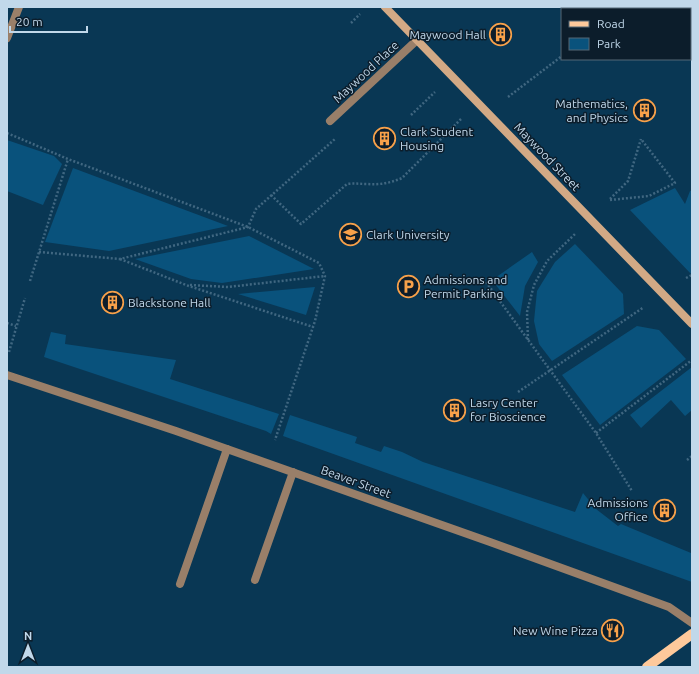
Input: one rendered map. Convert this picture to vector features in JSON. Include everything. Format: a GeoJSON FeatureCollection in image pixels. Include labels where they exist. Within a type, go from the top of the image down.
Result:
{"type":"FeatureCollection","features":[{"type":"Feature","properties":{"kind":"main road"},"geometry":{"type":"LineString","coordinates":[[647,667],[692,634]]}},
{"type":"Feature","properties":{"kind":"street"},"geometry":{"type":"LineString","coordinates":[[7,38],[19,7]]}},
{"type":"Feature","properties":{"kind":"street","name":"Maywood Street"},"geometry":{"type":"LineString","coordinates":[[386,7],[692,324]]}},
{"type":"Feature","properties":{"kind":"street","name":"Maywood Place"},"geometry":{"type":"LineString","coordinates":[[330,121],[417,40]]}},
{"type":"Feature","properties":{"kind":"street","name":"Beaver Street"},"geometry":{"type":"LineString","coordinates":[[7,375],[176,431],[490,542],[669,608],[692,623]]}},
{"type":"Feature","properties":{"kind":"street"},"geometry":{"type":"LineString","coordinates":[[180,584],[227,449]]}},
{"type":"Feature","properties":{"kind":"street"},"geometry":{"type":"LineString","coordinates":[[255,580],[293,472]]}},
{"type":"Feature","properties":{"kind":"path"},"geometry":{"type":"LineString","coordinates":[[351,23],[360,14]]}},
{"type":"Feature","properties":{"kind":"path"},"geometry":{"type":"LineString","coordinates":[[508,97],[561,57]]}},
{"type":"Feature","properties":{"kind":"path"},"geometry":{"type":"LineString","coordinates":[[411,115],[434,92]]}},
{"type":"Feature","properties":{"kind":"path"},"geometry":{"type":"LineString","coordinates":[[271,195],[300,224],[347,184],[394,182],[402,178],[460,119]]}},
{"type":"Feature","properties":{"kind":"path"},"geometry":{"type":"LineString","coordinates":[[7,133],[68,159],[248,227],[319,263],[325,276],[313,327],[275,440]]}},
{"type":"Feature","properties":{"kind":"path"},"geometry":{"type":"LineString","coordinates":[[248,227],[256,209],[336,137]]}},
{"type":"Feature","properties":{"kind":"path"},"geometry":{"type":"LineString","coordinates":[[641,139],[675,183],[649,196],[610,200],[628,181],[641,139]]}},
{"type":"Feature","properties":{"kind":"path"},"geometry":{"type":"LineString","coordinates":[[30,281],[68,159]]}},
{"type":"Feature","properties":{"kind":"path"},"geometry":{"type":"LineString","coordinates":[[120,259],[248,227]]}},
{"type":"Feature","properties":{"kind":"path"},"geometry":{"type":"LineString","coordinates":[[528,340],[527,312],[534,285],[547,261],[574,234]]}},
{"type":"Feature","properties":{"kind":"path"},"geometry":{"type":"LineString","coordinates":[[39,252],[120,259],[186,285],[313,327]]}},
{"type":"Feature","properties":{"kind":"path"},"geometry":{"type":"LineString","coordinates":[[686,278],[692,274]]}},
{"type":"Feature","properties":{"kind":"path"},"geometry":{"type":"LineString","coordinates":[[186,285],[228,287],[325,276]]}},
{"type":"Feature","properties":{"kind":"path"},"geometry":{"type":"LineString","coordinates":[[486,282],[596,433],[632,491]]}},
{"type":"Feature","properties":{"kind":"path"},"geometry":{"type":"LineString","coordinates":[[10,352],[25,298]]}},
{"type":"Feature","properties":{"kind":"path"},"geometry":{"type":"LineString","coordinates":[[518,392],[644,307]]}},
{"type":"Feature","properties":{"kind":"path"},"geometry":{"type":"LineString","coordinates":[[7,322],[16,326]]}},
{"type":"Feature","properties":{"kind":"path"},"geometry":{"type":"LineString","coordinates":[[596,433],[692,360]]}},
{"type":"Feature","properties":{"kind":"path"},"geometry":{"type":"LineString","coordinates":[[687,460],[692,456]]}},
{"type":"Feature","properties":{"kind":"green space"},"geometry":{"type":"Polygon","coordinates":[[[7,140],[54,156],[62,164],[43,205],[7,191],[7,140]]]}},
{"type":"Feature","properties":{"kind":"green space"},"geometry":{"type":"Polygon","coordinates":[[[73,168],[228,226],[109,251],[45,242],[73,168]]]}},
{"type":"Feature","properties":{"kind":"green space"},"geometry":{"type":"Polygon","coordinates":[[[675,188],[685,204],[690,191],[692,190],[692,275],[630,210],[675,188]]]}},
{"type":"Feature","properties":{"kind":"green space"},"geometry":{"type":"Polygon","coordinates":[[[249,236],[314,269],[222,283],[191,279],[135,259],[249,236]]]}},
{"type":"Feature","properties":{"kind":"green space"},"geometry":{"type":"Polygon","coordinates":[[[575,244],[623,294],[624,314],[552,361],[539,344],[534,321],[537,291],[555,262],[575,244]]]}},
{"type":"Feature","properties":{"kind":"green space"},"geometry":{"type":"Polygon","coordinates":[[[532,252],[538,262],[525,286],[520,316],[492,280],[532,252]]]}},
{"type":"Feature","properties":{"kind":"green space"},"geometry":{"type":"Polygon","coordinates":[[[315,287],[306,315],[238,294],[315,287]]]}},
{"type":"Feature","properties":{"kind":"green space"},"geometry":{"type":"Polygon","coordinates":[[[637,326],[659,330],[686,359],[600,425],[562,375],[637,326]]]}},
{"type":"Feature","properties":{"kind":"green space"},"geometry":{"type":"Polygon","coordinates":[[[51,332],[66,335],[65,344],[176,360],[170,379],[279,414],[271,434],[266,431],[44,357],[51,332]]]}},
{"type":"Feature","properties":{"kind":"green space"},"geometry":{"type":"Polygon","coordinates":[[[692,367],[692,410],[685,416],[671,400],[641,428],[630,415],[692,367]]]}},
{"type":"Feature","properties":{"kind":"green space"},"geometry":{"type":"Polygon","coordinates":[[[290,415],[357,437],[355,443],[381,452],[384,446],[402,452],[423,462],[575,512],[583,493],[596,509],[618,526],[621,524],[691,553],[692,552],[692,582],[283,436],[290,415]]]}},
{"type":"Feature","properties":{"kind":"place","name":"Maywood Hall"},"geometry":{"type":"Point","coordinates":[501,35]}},
{"type":"Feature","properties":{"kind":"place","name":"Mathematics, and Physics"},"geometry":{"type":"Point","coordinates":[644,111]}},
{"type":"Feature","properties":{"kind":"place","name":"Clark Student Housing"},"geometry":{"type":"Point","coordinates":[385,139]}},
{"type":"Feature","properties":{"kind":"place","name":"Clark University"},"geometry":{"type":"Point","coordinates":[350,235]}},
{"type":"Feature","properties":{"kind":"place","name":"Admissions and Permit Parking"},"geometry":{"type":"Point","coordinates":[409,287]}},
{"type":"Feature","properties":{"kind":"place","name":"Blackstone Hall"},"geometry":{"type":"Point","coordinates":[112,303]}},
{"type":"Feature","properties":{"kind":"place","name":"Lasry Center for Bioscience"},"geometry":{"type":"Point","coordinates":[455,410]}},
{"type":"Feature","properties":{"kind":"place","name":"Admissions Office"},"geometry":{"type":"Point","coordinates":[664,510]}},
{"type":"Feature","properties":{"kind":"place","name":"New Wine Pizza"},"geometry":{"type":"Point","coordinates":[613,631]}}]}
